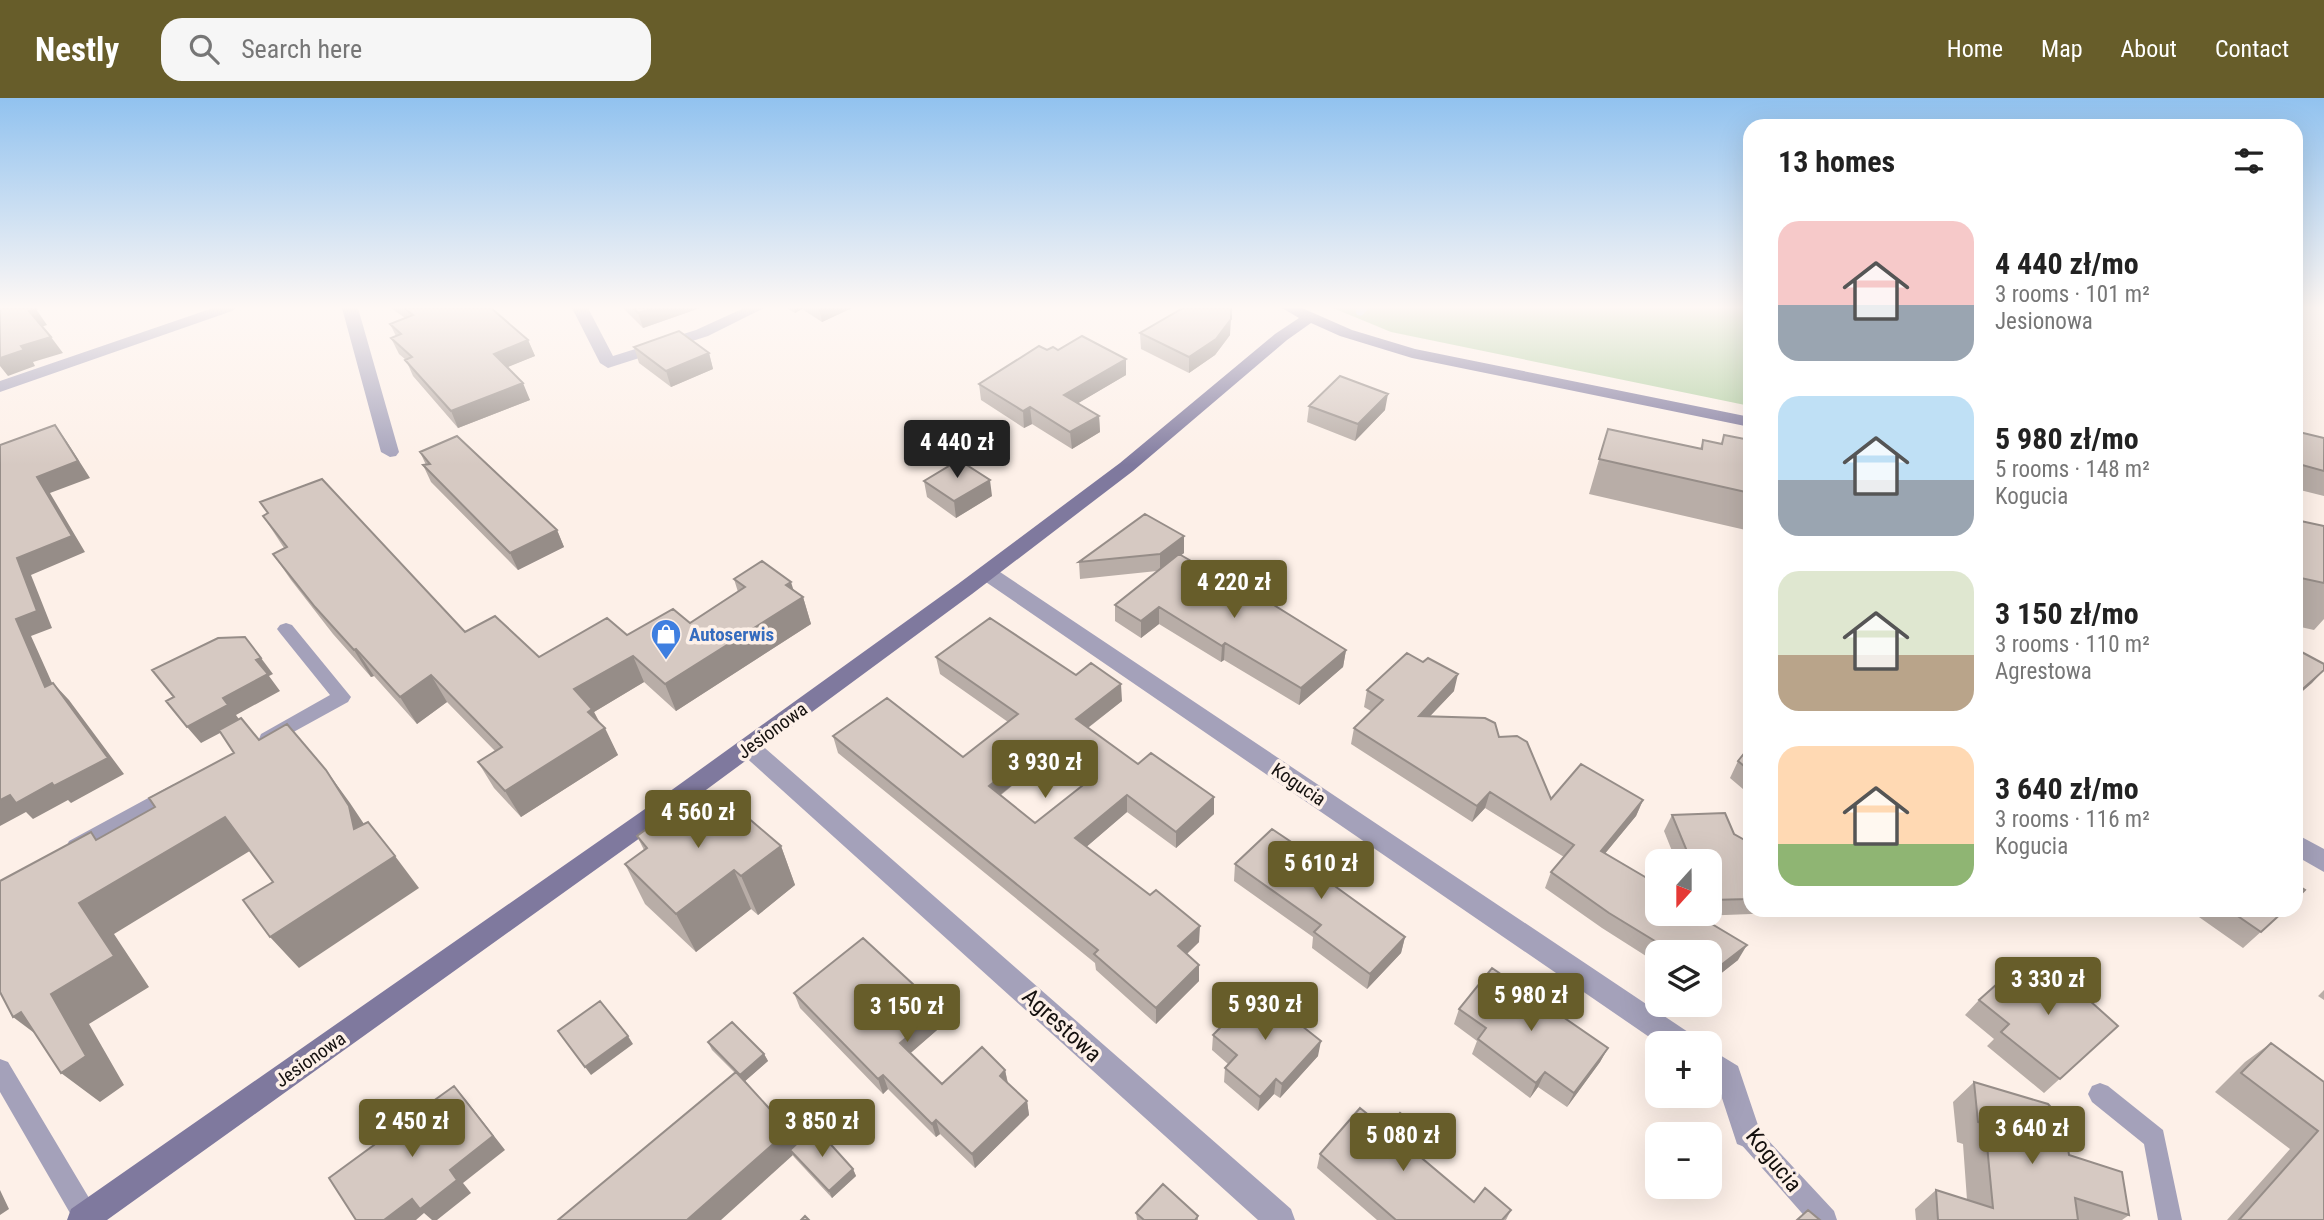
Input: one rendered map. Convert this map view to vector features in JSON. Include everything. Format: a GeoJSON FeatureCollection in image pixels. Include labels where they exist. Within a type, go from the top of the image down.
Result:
{"type":"FeatureCollection","features":[{"type":"Feature","properties":{"kind":"street"},"geometry":{"type":"LineString","coordinates":[[0,387],[77,360]]}},
{"type":"Feature","properties":{"kind":"street"},"geometry":{"type":"LineString","coordinates":[[365,360],[390,452]]}},
{"type":"Feature","properties":{"kind":"street","name":"Jesionowa"},"geometry":{"type":"LineString","coordinates":[[84,1218],[749,747],[1117,475],[1253,360]]}},
{"type":"Feature","properties":{"kind":"street"},"geometry":{"type":"LineString","coordinates":[[1448,360],[1743,421]]}},
{"type":"Feature","properties":{"kind":"street","name":"Kogucia"},"geometry":{"type":"LineString","coordinates":[[986,573],[1663,1031]]}},
{"type":"Feature","properties":{"kind":"street","name":"Agrestowa"},"geometry":{"type":"LineString","coordinates":[[749,747],[1280,1220]]}},
{"type":"Feature","properties":{"kind":"street"},"geometry":{"type":"LineString","coordinates":[[2303,848],[2324,862]]}},
{"type":"Feature","properties":{"kind":"street","name":"Kogucia"},"geometry":{"type":"LineString","coordinates":[[1722,1071],[1728,1075],[1747,1134]]}},
{"type":"Feature","properties":{"kind":"lane"},"geometry":{"type":"LineString","coordinates":[[248,750],[342,697],[286,629]]}},
{"type":"Feature","properties":{"kind":"lane"},"geometry":{"type":"LineString","coordinates":[[59,857],[189,783]]}},
{"type":"Feature","properties":{"kind":"lane"},"geometry":{"type":"LineString","coordinates":[[0,1070],[84,1218]]}},
{"type":"Feature","properties":{"kind":"lane"},"geometry":{"type":"LineString","coordinates":[[2100,1094],[2155,1138],[2170,1220]]}},
{"type":"Feature","properties":{"kind":"lane","name":"Kogucia"},"geometry":{"type":"LineString","coordinates":[[1747,1134],[1825,1220]]}},
{"type":"Feature","properties":{"kind":"green space"},"geometry":{"type":"Polygon","coordinates":[[[1529,360],[1743,360],[1743,405],[1529,360]]]}},
{"type":"Feature","properties":{"kind":"building"},"geometry":{"type":"Polygon","coordinates":[[[405,360],[500,360],[523,383],[451,411],[405,360]]]}},
{"type":"Feature","properties":{"kind":"building"},"geometry":{"type":"Polygon","coordinates":[[[652,360],[691,360],[666,371],[652,360]]]}},
{"type":"Feature","properties":{"kind":"building"},"geometry":{"type":"Polygon","coordinates":[[[1016,360],[1124,360],[1064,395],[1099,416],[1070,432],[1030,407],[1023,411],[979,384],[1016,360]]]}},
{"type":"Feature","properties":{"kind":"building"},"geometry":{"type":"Polygon","coordinates":[[[1340,376],[1388,394],[1358,424],[1309,406],[1340,376]]]}},
{"type":"Feature","properties":{"kind":"building"},"geometry":{"type":"Polygon","coordinates":[[[55,425],[78,461],[37,477],[72,536],[17,558],[37,611],[16,619],[45,687],[53,683],[108,758],[54,786],[52,783],[16,803],[10,795],[0,800],[0,445],[55,425]]]}},
{"type":"Feature","properties":{"kind":"building"},"geometry":{"type":"Polygon","coordinates":[[[1608,429],[1702,449],[1703,440],[1722,444],[1724,435],[1743,439],[1743,491],[1599,459],[1608,429]]]}},
{"type":"Feature","properties":{"kind":"building"},"geometry":{"type":"Polygon","coordinates":[[[2303,433],[2324,438],[2324,471],[2303,465],[2303,433]]]}},
{"type":"Feature","properties":{"kind":"building"},"geometry":{"type":"Polygon","coordinates":[[[457,436],[557,530],[510,553],[423,465],[430,464],[420,452],[457,436]]]}},
{"type":"Feature","properties":{"kind":"building"},"geometry":{"type":"Polygon","coordinates":[[[959,460],[990,480],[954,501],[924,481],[959,460]]]}},
{"type":"Feature","properties":{"kind":"building"},"geometry":{"type":"Polygon","coordinates":[[[322,479],[465,632],[495,616],[539,657],[607,618],[627,635],[673,609],[690,623],[745,587],[734,579],[762,561],[791,582],[786,585],[803,597],[665,684],[633,656],[574,689],[592,709],[588,712],[605,728],[505,791],[478,762],[502,747],[431,675],[400,697],[315,607],[273,554],[287,547],[263,516],[268,513],[260,502],[322,479]]]}},
{"type":"Feature","properties":{"kind":"building"},"geometry":{"type":"Polygon","coordinates":[[[1145,514],[1184,536],[1160,554],[1079,562],[1145,514]]]}},
{"type":"Feature","properties":{"kind":"building"},"geometry":{"type":"Polygon","coordinates":[[[2303,522],[2324,526],[2324,583],[2303,578],[2303,522]]]}},
{"type":"Feature","properties":{"kind":"building"},"geometry":{"type":"Polygon","coordinates":[[[1179,554],[1252,596],[1269,602],[1346,650],[1301,688],[1225,643],[1222,646],[1159,607],[1141,621],[1115,605],[1179,554]]]}},
{"type":"Feature","properties":{"kind":"building"},"geometry":{"type":"Polygon","coordinates":[[[990,618],[1076,675],[1091,663],[1121,684],[1076,719],[1138,764],[1151,753],[1214,797],[1176,832],[1127,795],[1075,838],[1150,895],[1156,890],[1200,926],[1178,946],[1199,965],[1156,1008],[1094,954],[1098,950],[833,736],[887,698],[963,757],[1018,714],[936,657],[990,618]],[[1044,742],[989,786],[1035,823],[1092,778],[1044,742]]]}},
{"type":"Feature","properties":{"kind":"building"},"geometry":{"type":"Polygon","coordinates":[[[245,637],[261,658],[256,660],[268,674],[223,698],[228,705],[187,727],[166,701],[174,697],[152,670],[218,638],[245,637]]]}},
{"type":"Feature","properties":{"kind":"building"},"geometry":{"type":"Polygon","coordinates":[[[1407,653],[1423,662],[1428,658],[1458,674],[1419,716],[1485,718],[1495,723],[1499,737],[1517,736],[1527,742],[1551,799],[1581,764],[1643,800],[1601,851],[1645,877],[1645,926],[1715,926],[1747,945],[1722,964],[1722,940],[1653,940],[1609,913],[1551,872],[1574,845],[1490,792],[1477,806],[1354,728],[1383,700],[1367,690],[1407,653]]]}},
{"type":"Feature","properties":{"kind":"building"},"geometry":{"type":"Polygon","coordinates":[[[2303,653],[2324,664],[2324,670],[2303,689],[2303,653]]]}},
{"type":"Feature","properties":{"kind":"building"},"geometry":{"type":"Polygon","coordinates":[[[241,718],[259,740],[287,724],[326,770],[349,806],[354,829],[368,822],[395,856],[270,937],[243,900],[273,882],[225,817],[79,903],[114,956],[51,994],[86,1056],[61,1073],[21,1012],[13,1017],[0,992],[0,881],[91,832],[96,840],[155,807],[149,798],[234,753],[219,730],[241,718]]]}},
{"type":"Feature","properties":{"kind":"building"},"geometry":{"type":"Polygon","coordinates":[[[719,793],[781,846],[741,876],[734,870],[676,914],[625,864],[647,848],[637,836],[686,800],[696,809],[719,793]]]}},
{"type":"Feature","properties":{"kind":"building"},"geometry":{"type":"Polygon","coordinates":[[[1725,813],[1734,834],[1743,839],[1743,899],[1722,900],[1722,849],[1686,849],[1672,815],[1725,813]]]}},
{"type":"Feature","properties":{"kind":"building"},"geometry":{"type":"Polygon","coordinates":[[[1272,829],[1315,858],[1307,866],[1405,937],[1370,974],[1314,932],[1321,925],[1235,864],[1272,829]]]}},
{"type":"Feature","properties":{"kind":"building"},"geometry":{"type":"Polygon","coordinates":[[[2239,917],[2277,917],[2261,932],[2239,917]]]}},
{"type":"Feature","properties":{"kind":"building"},"geometry":{"type":"Polygon","coordinates":[[[863,938],[940,1009],[900,1043],[942,1084],[982,1047],[1005,1070],[1000,1076],[1027,1101],[972,1154],[936,1120],[932,1124],[883,1075],[878,1079],[794,993],[863,938]]]}},
{"type":"Feature","properties":{"kind":"building"},"geometry":{"type":"Polygon","coordinates":[[[2025,959],[2041,972],[2044,966],[2070,983],[2118,1026],[2060,1079],[2001,1032],[2009,1024],[1979,1000],[2025,959]]]}},
{"type":"Feature","properties":{"kind":"building"},"geometry":{"type":"Polygon","coordinates":[[[1492,968],[1608,1048],[1574,1093],[1545,1072],[1536,1083],[1478,1039],[1486,1028],[1459,1009],[1492,968]]]}},
{"type":"Feature","properties":{"kind":"building"},"geometry":{"type":"Polygon","coordinates":[[[1261,986],[1288,1007],[1283,1011],[1321,1041],[1282,1084],[1276,1079],[1260,1097],[1225,1068],[1237,1055],[1213,1035],[1261,986]]]}},
{"type":"Feature","properties":{"kind":"building"},"geometry":{"type":"Polygon","coordinates":[[[600,1001],[628,1036],[585,1067],[558,1031],[600,1001]]]}},
{"type":"Feature","properties":{"kind":"building"},"geometry":{"type":"Polygon","coordinates":[[[732,1022],[764,1054],[740,1075],[708,1042],[732,1022]]]}},
{"type":"Feature","properties":{"kind":"building"},"geometry":{"type":"Polygon","coordinates":[[[2271,1043],[2324,1082],[2324,1220],[2239,1220],[2318,1131],[2241,1073],[2271,1043]]]}},
{"type":"Feature","properties":{"kind":"building"},"geometry":{"type":"Polygon","coordinates":[[[736,1072],[789,1130],[687,1220],[558,1220],[736,1072]]]}},
{"type":"Feature","properties":{"kind":"building"},"geometry":{"type":"Polygon","coordinates":[[[1974,1082],[2048,1104],[2064,1122],[2069,1155],[2122,1172],[2129,1215],[2075,1198],[2078,1220],[1938,1220],[1936,1190],[1993,1208],[1985,1124],[1978,1122],[1974,1082]]]}},
{"type":"Feature","properties":{"kind":"building"},"geometry":{"type":"Polygon","coordinates":[[[454,1086],[493,1136],[450,1170],[457,1180],[420,1209],[412,1199],[384,1220],[356,1220],[329,1178],[374,1145],[371,1140],[408,1112],[411,1117],[454,1086]]]}},
{"type":"Feature","properties":{"kind":"building"},"geometry":{"type":"Polygon","coordinates":[[[1360,1108],[1386,1129],[1400,1113],[1430,1137],[1417,1154],[1474,1202],[1485,1188],[1511,1210],[1502,1220],[1396,1220],[1320,1154],[1360,1108]]]}},
{"type":"Feature","properties":{"kind":"building"},"geometry":{"type":"Polygon","coordinates":[[[815,1127],[853,1169],[829,1191],[790,1150],[815,1127]]]}},
{"type":"Feature","properties":{"kind":"building"},"geometry":{"type":"Polygon","coordinates":[[[1163,1184],[1198,1216],[1195,1220],[1144,1220],[1136,1213],[1163,1184]]]}},
{"type":"Feature","properties":{"kind":"building"},"geometry":{"type":"Polygon","coordinates":[[[1808,1210],[1820,1220],[1797,1220],[1808,1210]]]}},
{"type":"Feature","properties":{"kind":"place","name":"Autoserwis"},"geometry":{"type":"Point","coordinates":[666,661]}}]}
